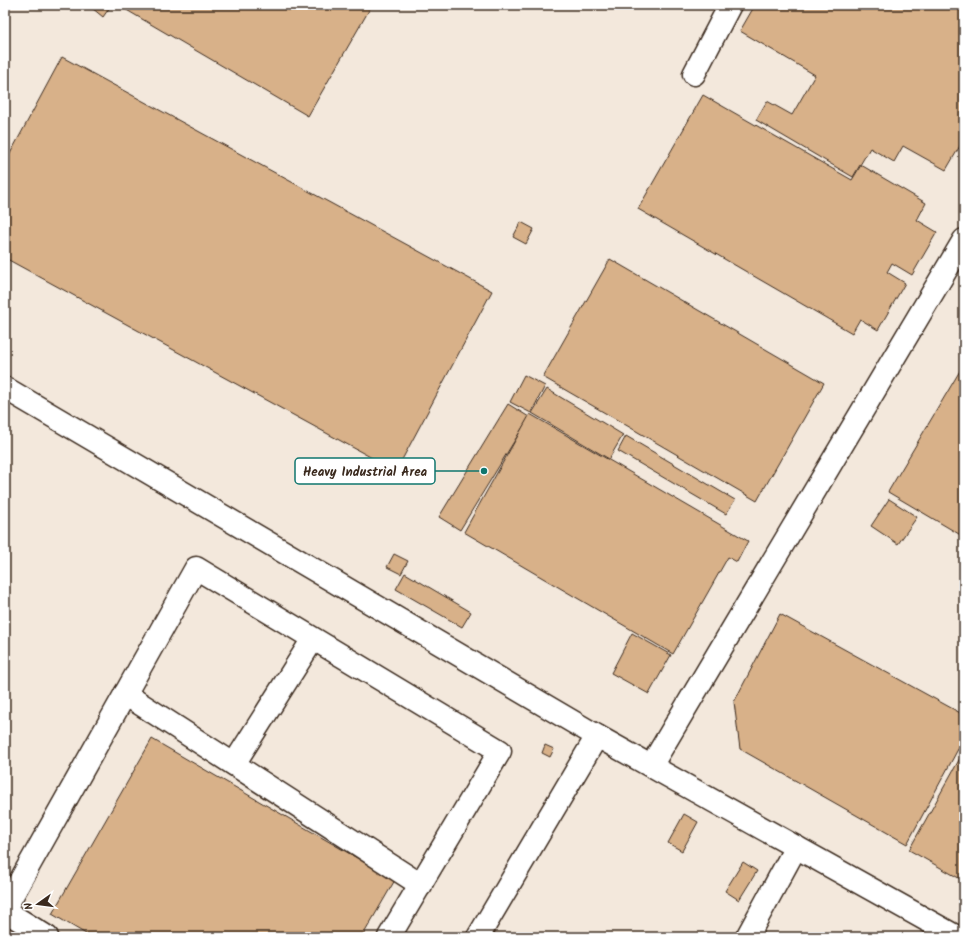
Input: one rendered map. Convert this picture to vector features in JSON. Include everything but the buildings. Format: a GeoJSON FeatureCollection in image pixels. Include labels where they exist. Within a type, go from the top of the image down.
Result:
{"type":"FeatureCollection","features":[{"type":"Feature","properties":{"kind":"street"},"geometry":{"type":"LineString","coordinates":[[694,74],[730,5]]}},
{"type":"Feature","properties":{"kind":"street"},"geometry":{"type":"LineString","coordinates":[[651,766],[964,240]]}},
{"type":"Feature","properties":{"kind":"street"},"geometry":{"type":"LineString","coordinates":[[5,388],[597,736],[957,937]]}},
{"type":"Feature","properties":{"kind":"street"},"geometry":{"type":"LineString","coordinates":[[5,908],[196,568],[500,751],[389,937]]}},
{"type":"Feature","properties":{"kind":"street"},"geometry":{"type":"LineString","coordinates":[[234,764],[313,639]]}},
{"type":"Feature","properties":{"kind":"street"},"geometry":{"type":"LineString","coordinates":[[125,694],[421,884]]}},
{"type":"Feature","properties":{"kind":"street"},"geometry":{"type":"LineString","coordinates":[[478,937],[597,736]]}},
{"type":"Feature","properties":{"kind":"street"},"geometry":{"type":"LineString","coordinates":[[746,937],[796,847]]}},
{"type":"Feature","properties":{"kind":"street"},"geometry":{"type":"LineString","coordinates":[[5,911],[47,937]]}},
{"type":"Feature","properties":{"kind":"shaded area"},"geometry":{"type":"Polygon","coordinates":[[[5,5],[964,5],[964,937],[5,937],[5,5]]]}},
{"type":"Feature","properties":{"kind":"place","name":"Heavy Industrial Area"},"geometry":{"type":"Point","coordinates":[484,471]}}]}
